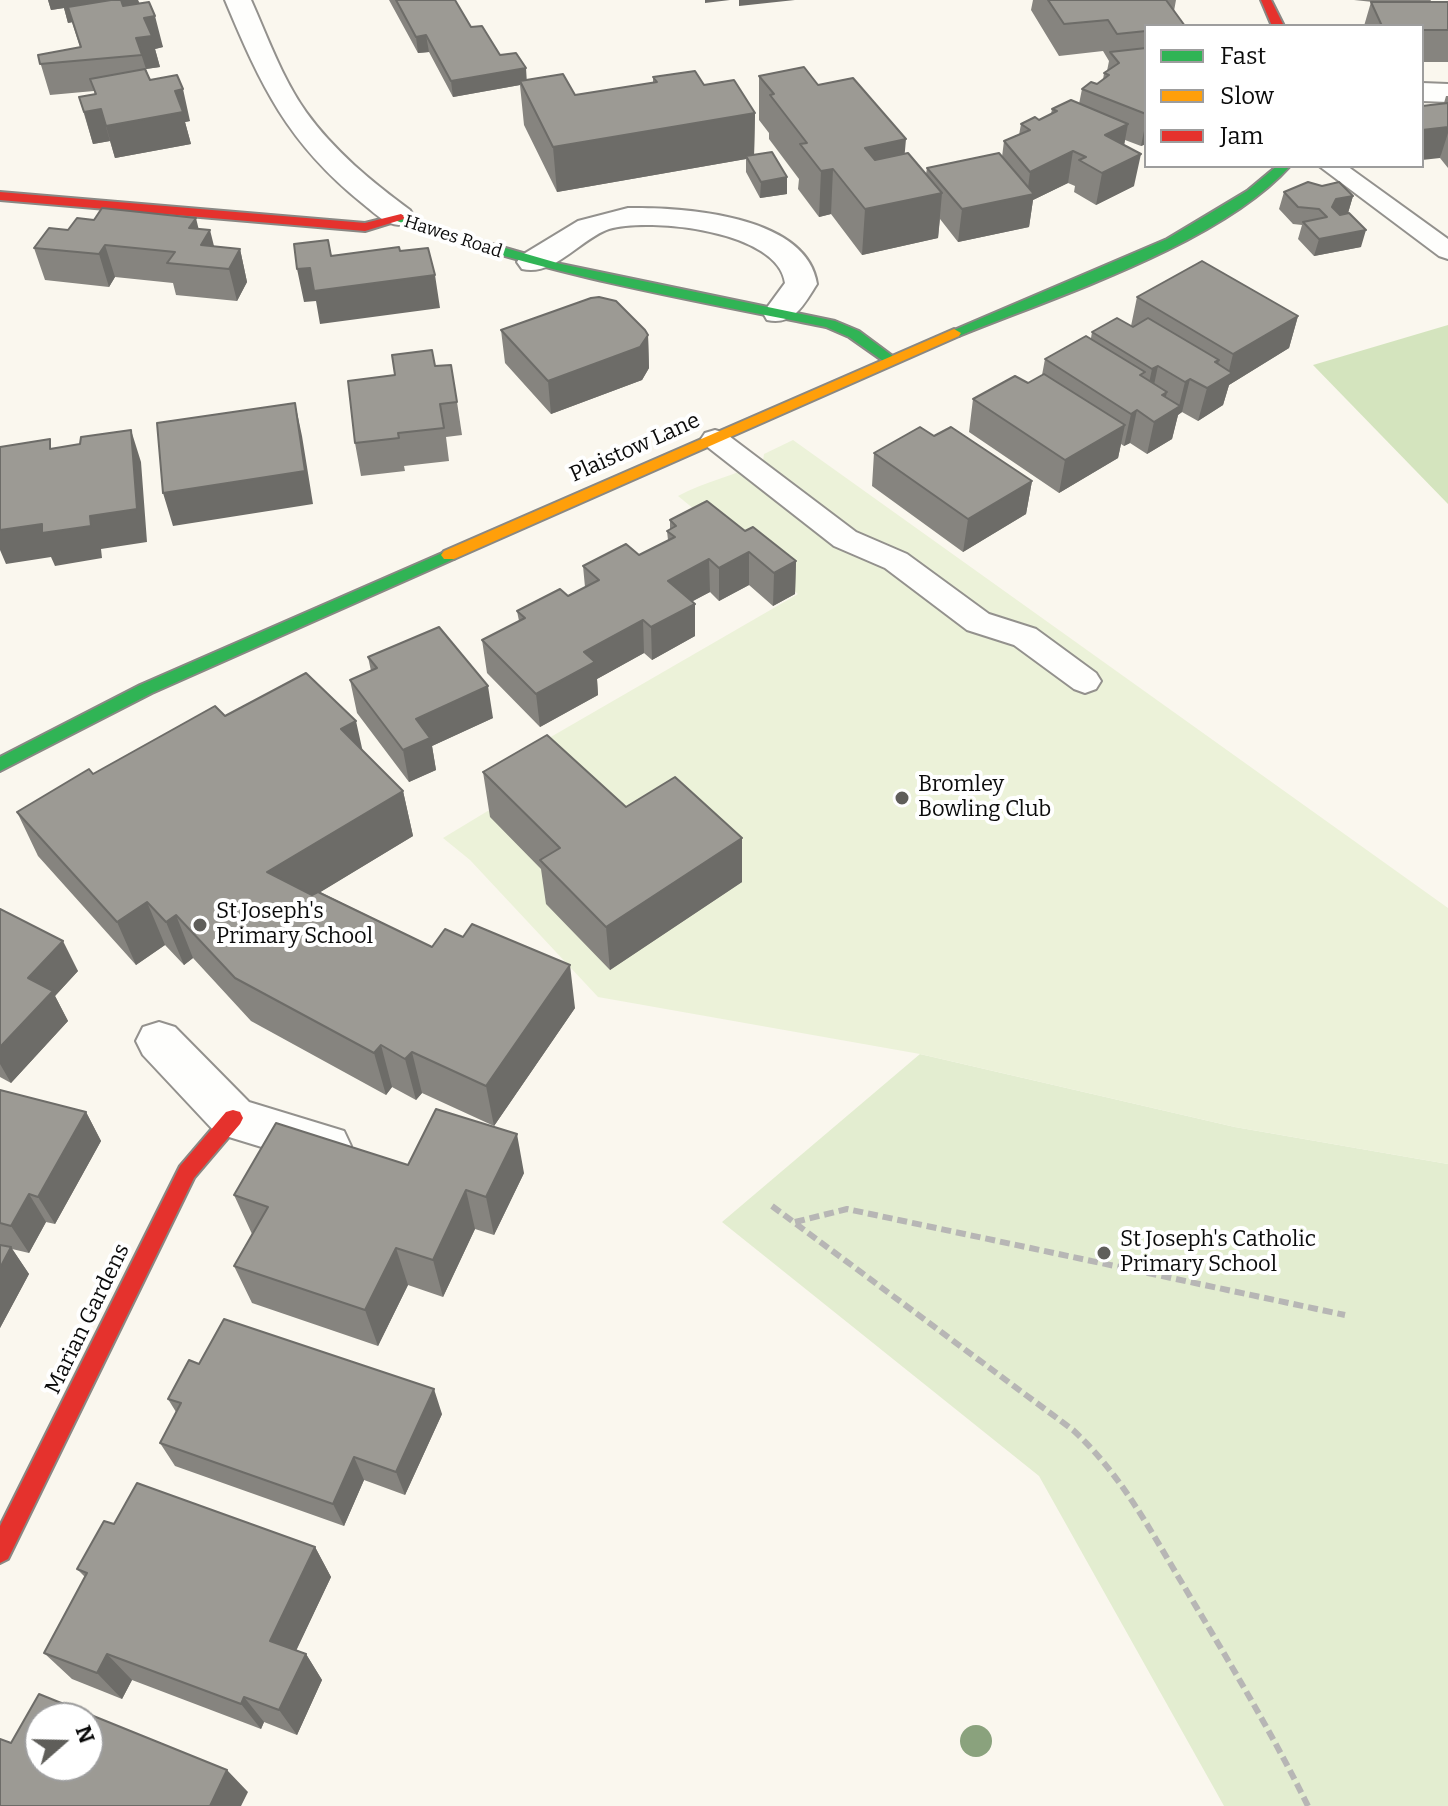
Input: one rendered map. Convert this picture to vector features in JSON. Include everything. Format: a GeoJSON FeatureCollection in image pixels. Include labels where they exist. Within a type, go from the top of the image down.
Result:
{"type":"FeatureCollection","features":[{"type":"Feature","properties":{"kind":"street"},"geometry":{"type":"LineString","coordinates":[[238,0],[290,109],[322,151],[365,192],[399,217]]}},
{"type":"Feature","properties":{"kind":"street"},"geometry":{"type":"LineString","coordinates":[[1266,0],[1277,24]]}},
{"type":"Feature","properties":{"kind":"street"},"geometry":{"type":"LineString","coordinates":[[1424,92],[1448,93]]}},
{"type":"Feature","properties":{"kind":"street","name":"Plaistow Lane"},"geometry":{"type":"LineString","coordinates":[[0,765],[146,689],[891,360],[1140,255],[1203,224],[1261,188],[1282,168]]}},
{"type":"Feature","properties":{"kind":"street","name":"Hawes Road"},"geometry":{"type":"LineString","coordinates":[[0,196],[365,227],[399,217],[458,241],[533,262],[830,324],[854,334],[891,360]]}},
{"type":"Feature","properties":{"kind":"street"},"geometry":{"type":"LineString","coordinates":[[533,262],[605,221],[645,215],[688,218],[730,228],[781,250],[798,268],[801,284],[779,313]]}},
{"type":"Feature","properties":{"kind":"street"},"geometry":{"type":"LineString","coordinates":[[159,1041],[233,1118],[375,1161]]}},
{"type":"Feature","properties":{"kind":"street","name":"Marian Gardens"},"geometry":{"type":"LineString","coordinates":[[0,1551],[187,1172],[233,1118]]}},
{"type":"Feature","properties":{"kind":"lane"},"geometry":{"type":"LineString","coordinates":[[1334,168],[1448,251]]}},
{"type":"Feature","properties":{"kind":"lane"},"geometry":{"type":"LineString","coordinates":[[715,439],[845,539],[896,561],[978,622],[1025,637],[1085,681]]}},
{"type":"Feature","properties":{"kind":"path"},"geometry":{"type":"LineString","coordinates":[[772,1206],[1073,1430],[1104,1461],[1196,1606],[1284,1755],[1308,1806]]}},
{"type":"Feature","properties":{"kind":"path"},"geometry":{"type":"LineString","coordinates":[[794,1222],[847,1209],[1345,1315]]}},
{"type":"Feature","properties":{"kind":"green space"},"geometry":{"type":"Polygon","coordinates":[[[1448,325],[1448,504],[1313,365],[1448,325]]]}},
{"type":"Feature","properties":{"kind":"green space","name":"Bromley Bowling Club"},"geometry":{"type":"Polygon","coordinates":[[[793,440],[1448,908],[1448,1164],[1235,1127],[920,1054],[598,997],[470,860],[443,838],[544,777],[523,753],[798,594],[678,496],[763,461],[764,454],[793,440]]]}},
{"type":"Feature","properties":{"kind":"green space","name":"St Joseph's Catholic Primary School"},"geometry":{"type":"Polygon","coordinates":[[[920,1054],[1235,1127],[1448,1164],[1448,1806],[1224,1806],[1039,1476],[722,1222],[920,1054]]]}},
{"type":"Feature","properties":{"kind":"building"},"geometry":{"type":"Polygon","coordinates":[[[121,0],[123,6],[149,2],[155,16],[144,18],[152,36],[136,38],[142,55],[40,64],[38,55],[81,47],[68,7],[121,0]]]}},
{"type":"Feature","properties":{"kind":"building"},"geometry":{"type":"Polygon","coordinates":[[[396,0],[455,0],[471,27],[482,26],[500,55],[516,53],[526,68],[451,81],[426,35],[416,37],[396,0]]]}},
{"type":"Feature","properties":{"kind":"building"},"geometry":{"type":"Polygon","coordinates":[[[1048,0],[1166,0],[1184,24],[1144,24],[1144,31],[1117,34],[1108,20],[1064,24],[1048,0]]]}},
{"type":"Feature","properties":{"kind":"building"},"geometry":{"type":"Polygon","coordinates":[[[1371,2],[1448,2],[1448,30],[1424,30],[1424,24],[1381,24],[1371,2]]]}},
{"type":"Feature","properties":{"kind":"building"},"geometry":{"type":"Polygon","coordinates":[[[1144,48],[1144,113],[1082,89],[1091,82],[1097,84],[1109,75],[1104,73],[1119,63],[1110,52],[1144,48]]]}},
{"type":"Feature","properties":{"kind":"building"},"geometry":{"type":"Polygon","coordinates":[[[804,67],[818,85],[853,78],[906,139],[865,148],[875,160],[908,153],[942,193],[865,209],[833,169],[821,171],[800,144],[807,143],[759,76],[804,67]]]}},
{"type":"Feature","properties":{"kind":"building"},"geometry":{"type":"Polygon","coordinates":[[[145,69],[150,80],[177,75],[183,89],[175,91],[183,112],[106,126],[101,109],[84,112],[79,97],[96,94],[90,79],[145,69]]]}},
{"type":"Feature","properties":{"kind":"building"},"geometry":{"type":"Polygon","coordinates":[[[695,71],[704,85],[734,80],[755,113],[553,147],[520,81],[563,74],[575,95],[657,82],[653,77],[695,71]]]}},
{"type":"Feature","properties":{"kind":"building"},"geometry":{"type":"Polygon","coordinates":[[[1071,100],[1128,124],[1105,135],[1141,154],[1102,173],[1079,160],[1086,157],[1073,151],[1030,172],[1004,141],[1030,130],[1021,124],[1035,117],[1039,120],[1057,111],[1052,109],[1071,100]]]}},
{"type":"Feature","properties":{"kind":"building"},"geometry":{"type":"Polygon","coordinates":[[[1448,103],[1448,127],[1424,130],[1424,106],[1448,103]]]}},
{"type":"Feature","properties":{"kind":"building"},"geometry":{"type":"Polygon","coordinates":[[[772,152],[787,177],[761,182],[746,156],[772,152]]]}},
{"type":"Feature","properties":{"kind":"building"},"geometry":{"type":"Polygon","coordinates":[[[999,153],[1034,194],[962,209],[927,168],[999,153]]]}},
{"type":"Feature","properties":{"kind":"building"},"geometry":{"type":"Polygon","coordinates":[[[1308,182],[1322,186],[1339,182],[1353,196],[1336,199],[1332,207],[1340,215],[1349,213],[1366,230],[1319,239],[1303,222],[1327,217],[1319,209],[1298,207],[1284,192],[1308,182]]]}},
{"type":"Feature","properties":{"kind":"building"},"geometry":{"type":"Polygon","coordinates":[[[102,208],[196,218],[189,228],[210,230],[201,245],[240,249],[229,269],[167,263],[175,252],[105,245],[99,254],[34,248],[49,228],[68,230],[77,218],[94,220],[102,208]]]}},
{"type":"Feature","properties":{"kind":"building"},"geometry":{"type":"Polygon","coordinates":[[[328,240],[331,256],[399,247],[400,251],[428,248],[435,275],[314,291],[310,268],[297,269],[294,244],[328,240]]]}},
{"type":"Feature","properties":{"kind":"building"},"geometry":{"type":"Polygon","coordinates":[[[1202,261],[1298,316],[1233,354],[1137,297],[1202,261]]]}},
{"type":"Feature","properties":{"kind":"building"},"geometry":{"type":"Polygon","coordinates":[[[591,298],[616,301],[645,330],[648,335],[640,347],[548,381],[501,330],[591,298]]]}},
{"type":"Feature","properties":{"kind":"building"},"geometry":{"type":"Polygon","coordinates":[[[1117,318],[1133,327],[1148,318],[1219,360],[1215,362],[1232,373],[1207,388],[1190,379],[1185,382],[1158,366],[1152,369],[1092,332],[1117,318]]]}},
{"type":"Feature","properties":{"kind":"building"},"geometry":{"type":"Polygon","coordinates":[[[1086,336],[1145,372],[1140,375],[1167,392],[1162,395],[1180,406],[1154,422],[1137,410],[1131,414],[1045,359],[1086,336]]]}},
{"type":"Feature","properties":{"kind":"building"},"geometry":{"type":"Polygon","coordinates":[[[432,350],[435,366],[451,365],[457,402],[440,404],[444,428],[398,433],[399,438],[355,443],[348,381],[395,375],[392,355],[432,350]]]}},
{"type":"Feature","properties":{"kind":"building"},"geometry":{"type":"Polygon","coordinates":[[[1044,374],[1125,425],[1065,460],[973,399],[1015,376],[1028,383],[1044,374]]]}},
{"type":"Feature","properties":{"kind":"building"},"geometry":{"type":"Polygon","coordinates":[[[295,403],[305,471],[163,493],[157,423],[295,403]]]}},
{"type":"Feature","properties":{"kind":"building"},"geometry":{"type":"Polygon","coordinates":[[[920,427],[934,436],[951,427],[1032,481],[968,519],[874,453],[920,427]]]}},
{"type":"Feature","properties":{"kind":"building"},"geometry":{"type":"Polygon","coordinates":[[[131,430],[137,509],[90,516],[91,526],[42,533],[42,524],[0,530],[0,447],[50,439],[50,449],[80,444],[81,437],[131,430]]]}},
{"type":"Feature","properties":{"kind":"building"},"geometry":{"type":"Polygon","coordinates":[[[707,501],[745,531],[753,527],[796,561],[774,573],[749,552],[719,568],[709,559],[668,581],[695,604],[651,627],[643,620],[584,652],[595,662],[536,694],[482,640],[525,618],[517,611],[560,589],[568,596],[599,580],[583,566],[626,544],[639,555],[675,537],[667,531],[676,526],[670,520],[707,501]]]}},
{"type":"Feature","properties":{"kind":"building"},"geometry":{"type":"Polygon","coordinates":[[[439,627],[488,686],[416,719],[430,738],[403,750],[350,680],[377,668],[368,657],[439,627]]]}},
{"type":"Feature","properties":{"kind":"building","name":"St Joseph's Primary School"},"geometry":{"type":"Polygon","coordinates":[[[306,673],[356,721],[341,729],[403,791],[267,872],[312,895],[318,892],[432,947],[445,929],[463,937],[472,924],[570,965],[486,1086],[412,1052],[405,1059],[381,1045],[374,1053],[235,978],[176,915],[166,922],[147,902],[117,922],[17,812],[89,769],[93,774],[215,706],[225,716],[306,673]]]}},
{"type":"Feature","properties":{"kind":"building"},"geometry":{"type":"Polygon","coordinates":[[[547,735],[626,807],[675,777],[742,838],[606,927],[540,860],[560,848],[483,772],[547,735]]]}},
{"type":"Feature","properties":{"kind":"building"},"geometry":{"type":"Polygon","coordinates":[[[0,909],[63,941],[28,978],[53,991],[0,1047],[0,909]]]}},
{"type":"Feature","properties":{"kind":"building"},"geometry":{"type":"Polygon","coordinates":[[[0,1090],[86,1112],[38,1197],[29,1194],[11,1226],[0,1223],[0,1090]]]}},
{"type":"Feature","properties":{"kind":"building"},"geometry":{"type":"Polygon","coordinates":[[[436,1109],[517,1134],[486,1197],[466,1190],[433,1260],[396,1248],[365,1310],[234,1266],[268,1207],[234,1195],[276,1123],[408,1165],[436,1109]]]}},
{"type":"Feature","properties":{"kind":"building"},"geometry":{"type":"Polygon","coordinates":[[[0,1245],[11,1247],[0,1268],[0,1245]]]}},
{"type":"Feature","properties":{"kind":"building"},"geometry":{"type":"Polygon","coordinates":[[[224,1319],[434,1389],[396,1472],[354,1457],[333,1504],[160,1443],[181,1403],[168,1399],[189,1360],[199,1364],[224,1319]]]}},
{"type":"Feature","properties":{"kind":"building"},"geometry":{"type":"Polygon","coordinates":[[[137,1483],[315,1547],[270,1641],[306,1654],[279,1710],[244,1697],[241,1704],[107,1654],[97,1673],[44,1653],[87,1573],[77,1569],[104,1521],[114,1524],[137,1483]]]}},
{"type":"Feature","properties":{"kind":"building"},"geometry":{"type":"Polygon","coordinates":[[[39,1694],[59,1702],[34,1702],[39,1694]]]}},
{"type":"Feature","properties":{"kind":"building"},"geometry":{"type":"Polygon","coordinates":[[[24,1720],[24,1782],[104,1782],[104,1720],[227,1770],[210,1806],[0,1806],[0,1739],[11,1743],[24,1720]]]}},
{"type":"Feature","properties":{"kind":"traffic: fast"},"geometry":{"type":"LineString","coordinates":[[954,333],[1083,282],[1172,241],[1251,194],[1282,168]]}},
{"type":"Feature","properties":{"kind":"traffic: fast"},"geometry":{"type":"LineString","coordinates":[[401,218],[505,254],[559,268],[830,324],[854,334],[891,360]]}},
{"type":"Feature","properties":{"kind":"traffic: fast"},"geometry":{"type":"LineString","coordinates":[[0,765],[146,689],[449,555]]}},
{"type":"Feature","properties":{"kind":"traffic: slow"},"geometry":{"type":"LineString","coordinates":[[449,555],[954,333]]}},
{"type":"Feature","properties":{"kind":"traffic: jam"},"geometry":{"type":"LineString","coordinates":[[1266,0],[1277,24]]}},
{"type":"Feature","properties":{"kind":"traffic: jam"},"geometry":{"type":"LineString","coordinates":[[0,196],[365,227],[401,218]]}},
{"type":"Feature","properties":{"kind":"traffic: jam"},"geometry":{"type":"LineString","coordinates":[[0,1551],[187,1172],[233,1118]]}},
{"type":"Feature","properties":{"kind":"place","name":"Bromley Bowling Club"},"geometry":{"type":"Point","coordinates":[902,798]}},
{"type":"Feature","properties":{"kind":"place","name":"St Joseph's Primary School"},"geometry":{"type":"Point","coordinates":[200,925]}},
{"type":"Feature","properties":{"kind":"place","name":"St Joseph's Catholic Primary School"},"geometry":{"type":"Point","coordinates":[1104,1253]}}]}
